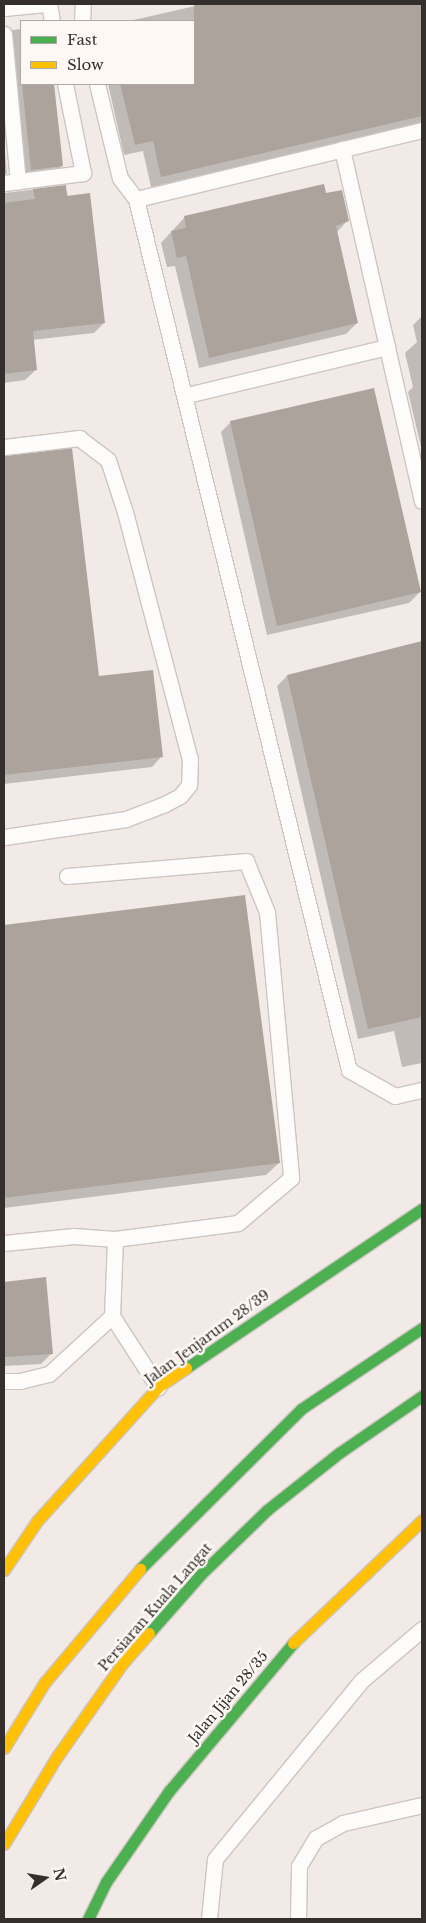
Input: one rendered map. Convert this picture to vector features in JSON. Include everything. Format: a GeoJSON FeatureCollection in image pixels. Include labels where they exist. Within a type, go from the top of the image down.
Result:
{"type":"FeatureCollection","features":[{"type":"Feature","properties":{"kind":"main road","name":"Jalan Jenjarum 28/39"},"geometry":{"type":"LineString","coordinates":[[4,1570],[37,1521],[158,1387],[357,1250],[422,1210]]}},
{"type":"Feature","properties":{"kind":"main road"},"geometry":{"type":"LineString","coordinates":[[4,1748],[45,1682],[137,1572],[301,1409],[422,1328]]}},
{"type":"Feature","properties":{"kind":"main road","name":"Persiaran Kuala Langat"},"geometry":{"type":"LineString","coordinates":[[4,1844],[56,1758],[122,1664],[201,1574],[267,1510],[339,1453],[422,1396]]}},
{"type":"Feature","properties":{"kind":"main road","name":"Jalan Jijan 28/35"},"geometry":{"type":"LineString","coordinates":[[88,1919],[106,1882],[181,1776],[298,1637],[422,1520]]}},
{"type":"Feature","properties":{"kind":"lane"},"geometry":{"type":"LineString","coordinates":[[4,8],[47,4],[52,20]]}},
{"type":"Feature","properties":{"kind":"lane"},"geometry":{"type":"LineString","coordinates":[[82,4],[82,20]]}},
{"type":"Feature","properties":{"kind":"lane"},"geometry":{"type":"LineString","coordinates":[[4,34],[11,182],[83,173],[65,85]]}},
{"type":"Feature","properties":{"kind":"lane"},"geometry":{"type":"LineString","coordinates":[[97,85],[120,178],[136,199],[187,395],[349,1070],[395,1096],[422,1090]]}},
{"type":"Feature","properties":{"kind":"lane"},"geometry":{"type":"LineString","coordinates":[[136,199],[422,130]]}},
{"type":"Feature","properties":{"kind":"lane"},"geometry":{"type":"LineString","coordinates":[[342,149],[422,501]]}},
{"type":"Feature","properties":{"kind":"lane"},"geometry":{"type":"LineString","coordinates":[[187,395],[388,347]]}},
{"type":"Feature","properties":{"kind":"lane"},"geometry":{"type":"LineString","coordinates":[[4,447],[80,438],[108,460],[125,512],[190,759],[188,785],[180,796],[165,804],[126,819],[4,837]]}},
{"type":"Feature","properties":{"kind":"lane"},"geometry":{"type":"LineString","coordinates":[[4,1243],[74,1236],[115,1239],[238,1224],[291,1178],[267,912],[246,860],[67,876]]}},
{"type":"Feature","properties":{"kind":"lane"},"geometry":{"type":"LineString","coordinates":[[115,1239],[112,1316],[158,1387]]}},
{"type":"Feature","properties":{"kind":"lane"},"geometry":{"type":"LineString","coordinates":[[4,1381],[20,1381],[49,1374],[112,1316]]}},
{"type":"Feature","properties":{"kind":"lane"},"geometry":{"type":"LineString","coordinates":[[209,1919],[215,1859],[361,1681],[422,1629]]}},
{"type":"Feature","properties":{"kind":"lane"},"geometry":{"type":"LineString","coordinates":[[298,1919],[299,1866],[316,1838],[343,1823],[422,1805]]}},
{"type":"Feature","properties":{"kind":"building"},"geometry":{"type":"Polygon","coordinates":[[[194,4],[422,4],[422,116],[161,177],[153,141],[135,145],[120,85],[195,85],[194,4]]]}},
{"type":"Feature","properties":{"kind":"building"},"geometry":{"type":"Polygon","coordinates":[[[22,85],[54,85],[63,166],[31,170],[22,85]]]}},
{"type":"Feature","properties":{"kind":"building"},"geometry":{"type":"Polygon","coordinates":[[[324,184],[326,193],[342,190],[349,221],[336,226],[358,323],[209,358],[186,256],[177,258],[171,231],[186,228],[184,216],[324,184]]]}},
{"type":"Feature","properties":{"kind":"building"},"geometry":{"type":"Polygon","coordinates":[[[66,185],[67,196],[90,193],[105,323],[33,331],[37,370],[4,374],[4,203],[35,199],[33,189],[66,185]]]}},
{"type":"Feature","properties":{"kind":"building"},"geometry":{"type":"Polygon","coordinates":[[[374,388],[421,592],[277,626],[230,421],[374,388]]]}},
{"type":"Feature","properties":{"kind":"building"},"geometry":{"type":"Polygon","coordinates":[[[72,448],[99,676],[153,670],[163,757],[4,775],[4,456],[72,448]]]}},
{"type":"Feature","properties":{"kind":"building"},"geometry":{"type":"Polygon","coordinates":[[[422,641],[422,1017],[368,1029],[287,675],[422,641]]]}},
{"type":"Feature","properties":{"kind":"building"},"geometry":{"type":"Polygon","coordinates":[[[245,895],[280,1163],[4,1198],[4,925],[245,895]]]}},
{"type":"Feature","properties":{"kind":"building"},"geometry":{"type":"Polygon","coordinates":[[[46,1277],[53,1354],[4,1357],[4,1282],[46,1277]]]}},
{"type":"Feature","properties":{"kind":"traffic: fast"},"geometry":{"type":"LineString","coordinates":[[186,1368],[422,1209]]}},
{"type":"Feature","properties":{"kind":"traffic: fast"},"geometry":{"type":"LineString","coordinates":[[140,1569],[301,1409],[422,1328]]}},
{"type":"Feature","properties":{"kind":"traffic: fast"},"geometry":{"type":"LineString","coordinates":[[149,1633],[201,1574],[267,1510],[339,1453],[422,1396]]}},
{"type":"Feature","properties":{"kind":"traffic: fast"},"geometry":{"type":"LineString","coordinates":[[88,1919],[106,1882],[169,1791],[293,1643]]}},
{"type":"Feature","properties":{"kind":"traffic: slow"},"geometry":{"type":"LineString","coordinates":[[4,1570],[37,1521],[158,1387],[186,1368]]}},
{"type":"Feature","properties":{"kind":"traffic: slow"},"geometry":{"type":"LineString","coordinates":[[293,1643],[422,1520]]}},
{"type":"Feature","properties":{"kind":"traffic: slow"},"geometry":{"type":"LineString","coordinates":[[4,1748],[45,1682],[140,1569]]}},
{"type":"Feature","properties":{"kind":"traffic: slow"},"geometry":{"type":"LineString","coordinates":[[4,1844],[56,1758],[122,1664],[149,1633]]}}]}
